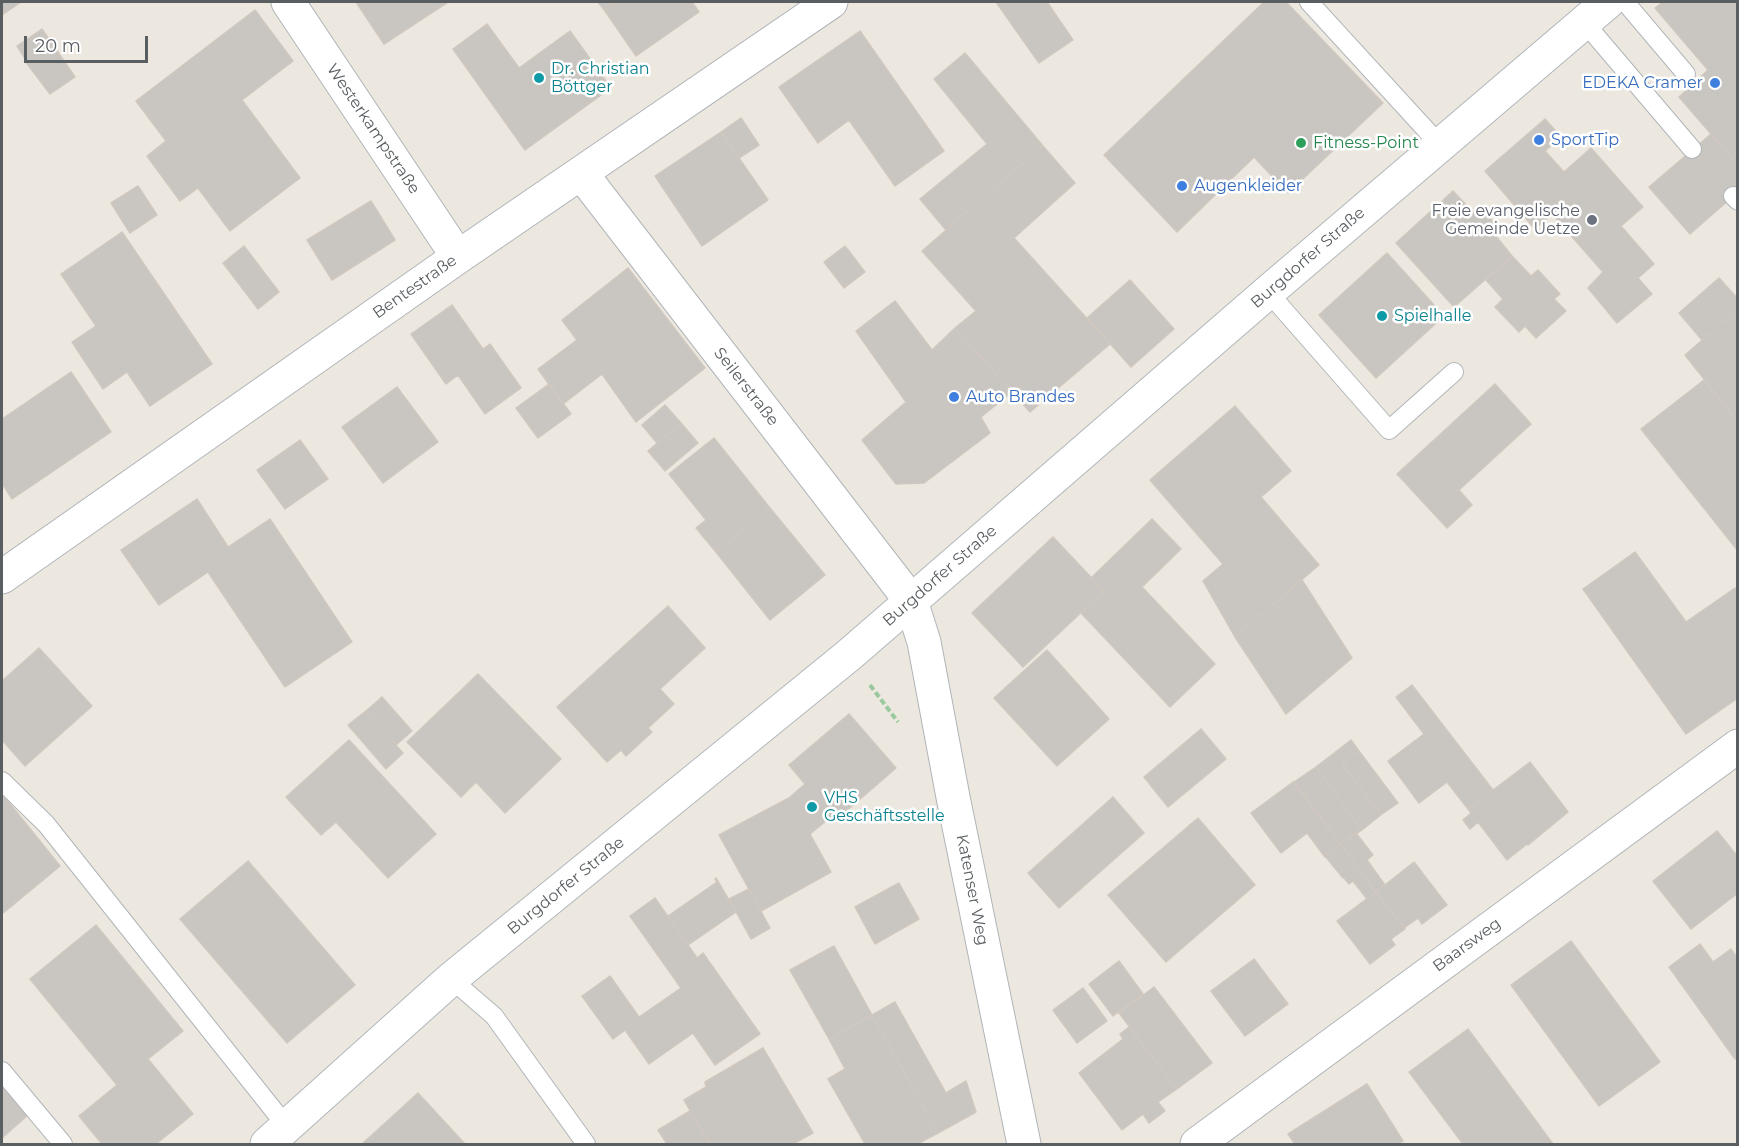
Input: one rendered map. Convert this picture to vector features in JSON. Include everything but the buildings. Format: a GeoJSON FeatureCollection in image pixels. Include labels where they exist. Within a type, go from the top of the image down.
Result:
{"type":"FeatureCollection","features":[{"type":"Feature","properties":{"kind":"street","name":"Westerkampstraße"},"geometry":{"type":"LineString","coordinates":[[288,2],[458,257]]}},
{"type":"Feature","properties":{"kind":"street","name":"Bentestraße"},"geometry":{"type":"LineString","coordinates":[[2,577],[458,257],[831,2]]}},
{"type":"Feature","properties":{"kind":"street","name":"Burgdorfer Straße"},"geometry":{"type":"LineString","coordinates":[[277,1136],[451,979],[839,663],[1608,2]]}},
{"type":"Feature","properties":{"kind":"street","name":"Seilerstraße"},"geometry":{"type":"LineString","coordinates":[[581,173],[911,601]]}},
{"type":"Feature","properties":{"kind":"street","name":"Katenser Weg"},"geometry":{"type":"LineString","coordinates":[[911,601],[924,642],[955,808],[1024,1144]]}},
{"type":"Feature","properties":{"kind":"street","name":"Baarsweg"},"geometry":{"type":"LineString","coordinates":[[1197,1144],[1737,746]]}},
{"type":"Feature","properties":{"kind":"lane"},"geometry":{"type":"LineString","coordinates":[[1309,2],[1440,145]]}},
{"type":"Feature","properties":{"kind":"lane"},"geometry":{"type":"LineString","coordinates":[[1625,2],[1686,75]]}},
{"type":"Feature","properties":{"kind":"lane"},"geometry":{"type":"LineString","coordinates":[[1584,22],[1692,149]]}},
{"type":"Feature","properties":{"kind":"lane"},"geometry":{"type":"LineString","coordinates":[[1268,292],[1389,430],[1454,372]]}},
{"type":"Feature","properties":{"kind":"lane"},"geometry":{"type":"LineString","coordinates":[[2,781],[46,824],[277,1136]]}},
{"type":"Feature","properties":{"kind":"lane"},"geometry":{"type":"LineString","coordinates":[[451,979],[494,1016],[586,1144]]}},
{"type":"Feature","properties":{"kind":"lane"},"geometry":{"type":"LineString","coordinates":[[2,1071],[63,1144]]}},
{"type":"Feature","properties":{"kind":"place","name":"Dr. Christian Böttger"},"geometry":{"type":"Point","coordinates":[539,78]}},
{"type":"Feature","properties":{"kind":"place","name":"EDEKA Cramer"},"geometry":{"type":"Point","coordinates":[1715,83]}},
{"type":"Feature","properties":{"kind":"place","name":"SportTip"},"geometry":{"type":"Point","coordinates":[1539,140]}},
{"type":"Feature","properties":{"kind":"place","name":"Fitness-Point"},"geometry":{"type":"Point","coordinates":[1301,143]}},
{"type":"Feature","properties":{"kind":"place","name":"Augenkleider"},"geometry":{"type":"Point","coordinates":[1182,186]}},
{"type":"Feature","properties":{"kind":"place","name":"Freie evangelische Gemeinde Uetze"},"geometry":{"type":"Point","coordinates":[1592,220]}},
{"type":"Feature","properties":{"kind":"place","name":"Spielhalle"},"geometry":{"type":"Point","coordinates":[1382,316]}},
{"type":"Feature","properties":{"kind":"place","name":"Auto Brandes"},"geometry":{"type":"Point","coordinates":[954,397]}},
{"type":"Feature","properties":{"kind":"place","name":"VHS Geschäftsstelle"},"geometry":{"type":"Point","coordinates":[812,807]}}]}
